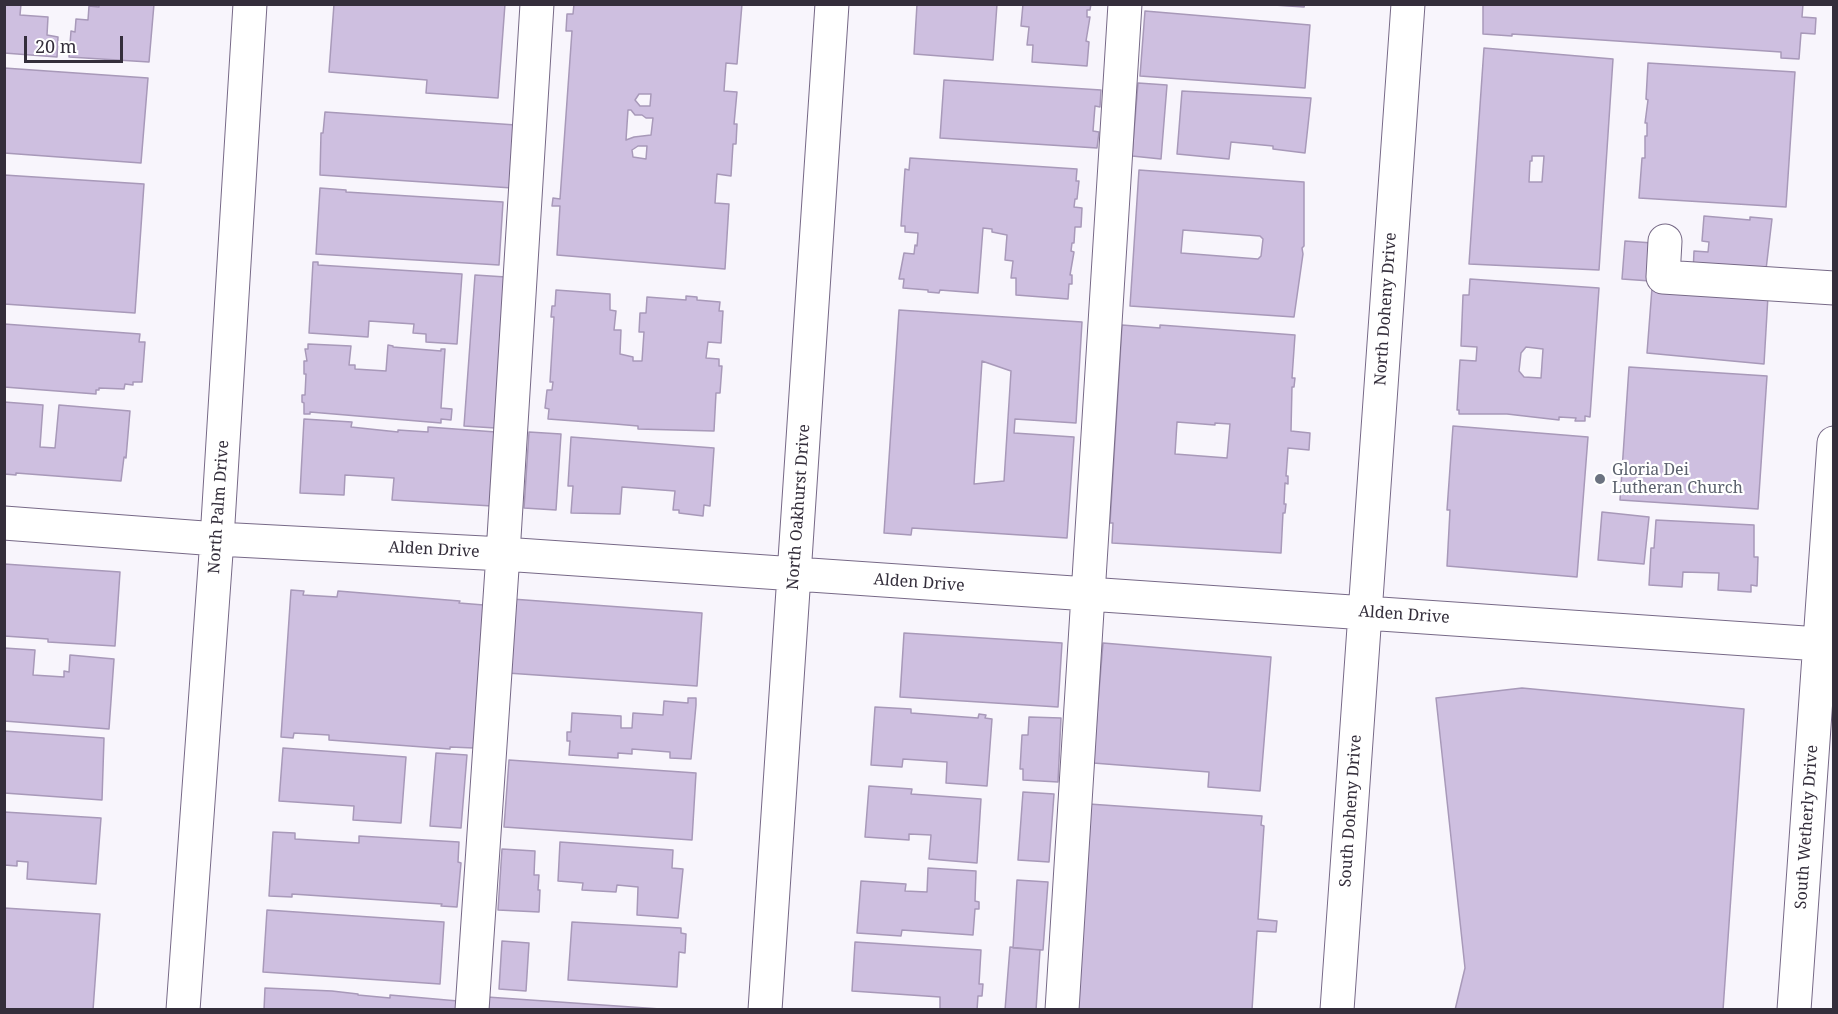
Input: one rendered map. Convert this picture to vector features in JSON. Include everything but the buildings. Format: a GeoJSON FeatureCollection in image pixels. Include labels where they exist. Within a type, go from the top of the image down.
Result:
{"type":"FeatureCollection","features":[{"type":"Feature","properties":{"kind":"street","name":"North Palm Drive"},"geometry":{"type":"LineString","coordinates":[[183,1010],[217,539],[250,4]]}},
{"type":"Feature","properties":{"kind":"street"},"geometry":{"type":"LineString","coordinates":[[471,1010],[503,554],[537,4]]}},
{"type":"Feature","properties":{"kind":"street","name":"North Oakhurst Drive"},"geometry":{"type":"LineString","coordinates":[[765,1010],[832,4]]}},
{"type":"Feature","properties":{"kind":"street"},"geometry":{"type":"LineString","coordinates":[[1062,1010],[1125,4]]}},
{"type":"Feature","properties":{"kind":"street","name":"North Doheny Drive"},"geometry":{"type":"LineString","coordinates":[[1364,613],[1408,4]]}},
{"type":"Feature","properties":{"kind":"street"},"geometry":{"type":"LineString","coordinates":[[1665,242],[1663,277],[1833,288]]}},
{"type":"Feature","properties":{"kind":"street","name":"South Wetherly Drive"},"geometry":{"type":"LineString","coordinates":[[1794,1010],[1827,644],[1833,443]]}},
{"type":"Feature","properties":{"kind":"street","name":"Alden Drive"},"geometry":{"type":"LineString","coordinates":[[4,523],[217,539],[503,554],[1827,644]]}},
{"type":"Feature","properties":{"kind":"street","name":"South Doheny Drive"},"geometry":{"type":"LineString","coordinates":[[1337,1010],[1364,613]]}},
{"type":"Feature","properties":{"kind":"place","name":"Gloria Dei Lutheran Church"},"geometry":{"type":"Point","coordinates":[1600,479]}}]}
